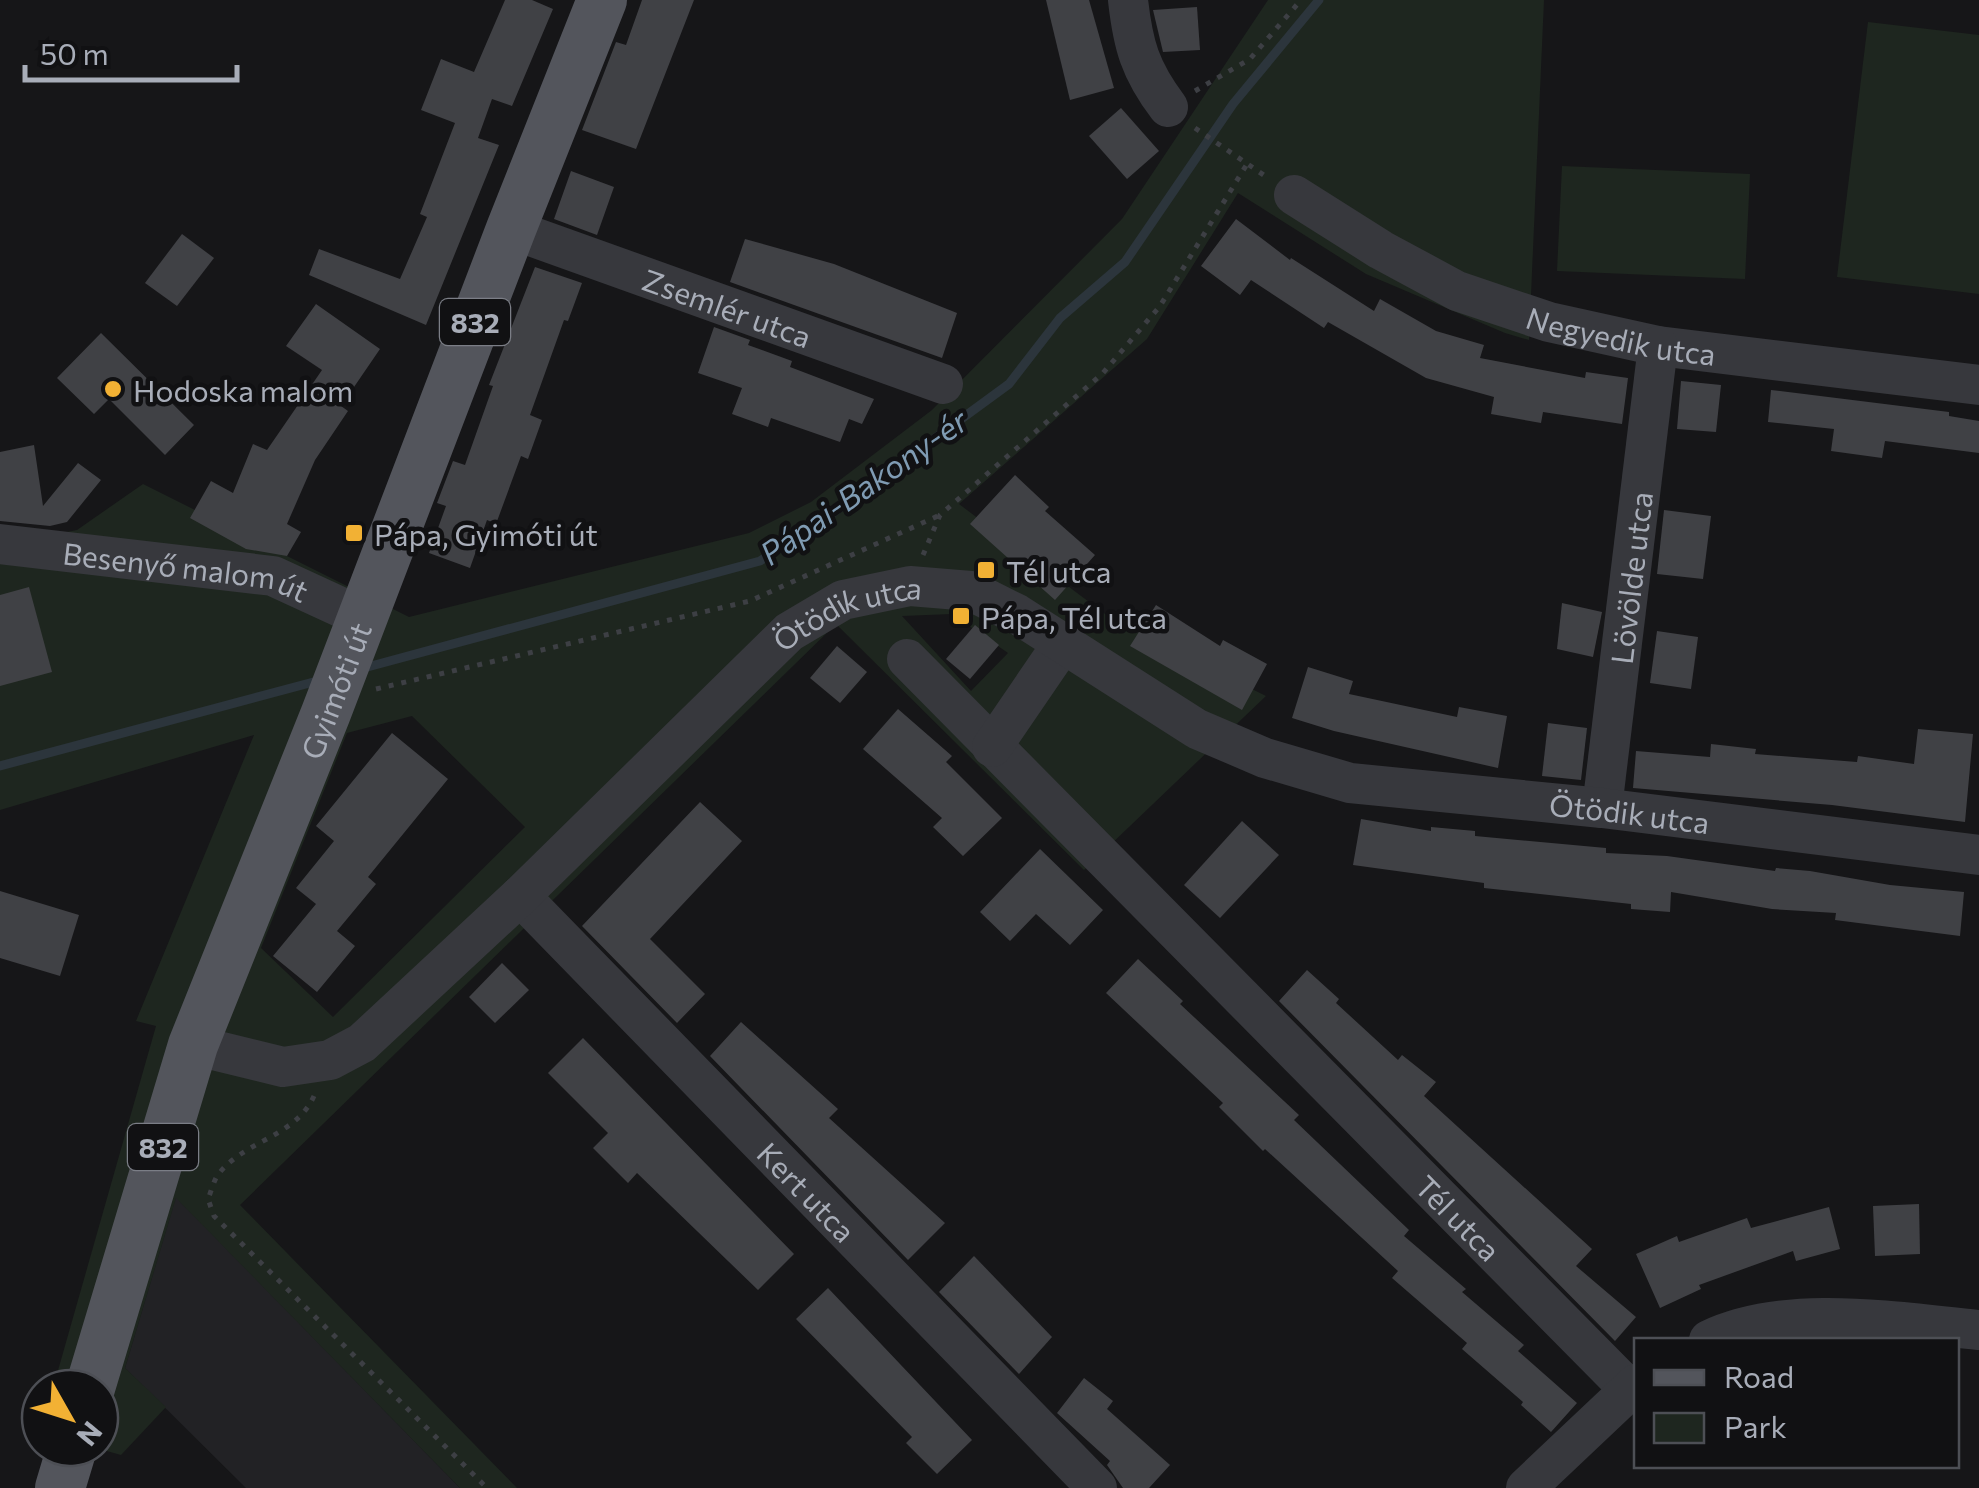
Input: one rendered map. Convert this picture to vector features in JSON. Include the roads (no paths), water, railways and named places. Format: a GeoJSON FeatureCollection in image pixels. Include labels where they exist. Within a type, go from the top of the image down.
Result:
{"type":"FeatureCollection","features":[{"type":"Feature","properties":{"kind":"main road","name":"Gyimóti út"},"geometry":{"type":"LineString","coordinates":[[96,1368],[194,1045],[602,0]]}},
{"type":"Feature","properties":{"kind":"street"},"geometry":{"type":"LineString","coordinates":[[1128,0],[1132,42],[1148,81],[1177,115]]}},
{"type":"Feature","properties":{"kind":"street","name":"Negyedik utca"},"geometry":{"type":"LineString","coordinates":[[1294,195],[1456,292],[1549,322],[1658,346],[1979,384]]}},
{"type":"Feature","properties":{"kind":"street","name":"Zsemlér utca"},"geometry":{"type":"LineString","coordinates":[[511,228],[943,384]]}},
{"type":"Feature","properties":{"kind":"street","name":"Lövölde utca"},"geometry":{"type":"LineString","coordinates":[[1602,808],[1658,346]]}},
{"type":"Feature","properties":{"kind":"street","name":"Besenyő malom út"},"geometry":{"type":"LineString","coordinates":[[0,544],[273,576],[357,631]]}},
{"type":"Feature","properties":{"kind":"street","name":"Ötödik utca"},"geometry":{"type":"LineString","coordinates":[[194,1045],[282,1066],[330,1060],[362,1043],[520,896],[789,632],[843,600],[910,586],[970,591],[1017,614],[1197,729],[1264,758],[1350,783],[1602,808],[1979,855]]}},
{"type":"Feature","properties":{"kind":"street"},"geometry":{"type":"LineString","coordinates":[[992,746],[1063,643]]}},
{"type":"Feature","properties":{"kind":"street","name":"Tél utca"},"geometry":{"type":"LineString","coordinates":[[907,660],[1633,1386]]}},
{"type":"Feature","properties":{"kind":"street","name":"Kert utca"},"geometry":{"type":"LineString","coordinates":[[520,896],[1097,1488]]}},
{"type":"Feature","properties":{"kind":"street"},"geometry":{"type":"LineString","coordinates":[[1713,1338],[1768,1324],[1844,1316],[1979,1330]]}},
{"type":"Feature","properties":{"kind":"street"},"geometry":{"type":"LineString","coordinates":[[1526,1488],[1633,1386]]}},
{"type":"Feature","properties":{"kind":"waterway","name":"Pápai-Bakony-ér"},"geometry":{"type":"LineString","coordinates":[[360,669],[760,561],[830,515],[1009,384],[1060,318],[1125,262],[1233,104],[1319,0]]}},
{"type":"Feature","properties":{"kind":"waterway","name":"Pápai-Bakony-ér"},"geometry":{"type":"LineString","coordinates":[[0,766],[321,680]]}},
{"type":"Feature","properties":{"kind":"place","name":"Hodoska malom"},"geometry":{"type":"Point","coordinates":[113,389]}},
{"type":"Feature","properties":{"kind":"place","name":"Pápa, Gyimóti út"},"geometry":{"type":"Point","coordinates":[354,533]}},
{"type":"Feature","properties":{"kind":"place","name":"Tél utca"},"geometry":{"type":"Point","coordinates":[986,570]}},
{"type":"Feature","properties":{"kind":"place","name":"Pápa, Tél utca"},"geometry":{"type":"Point","coordinates":[961,616]}}]}
